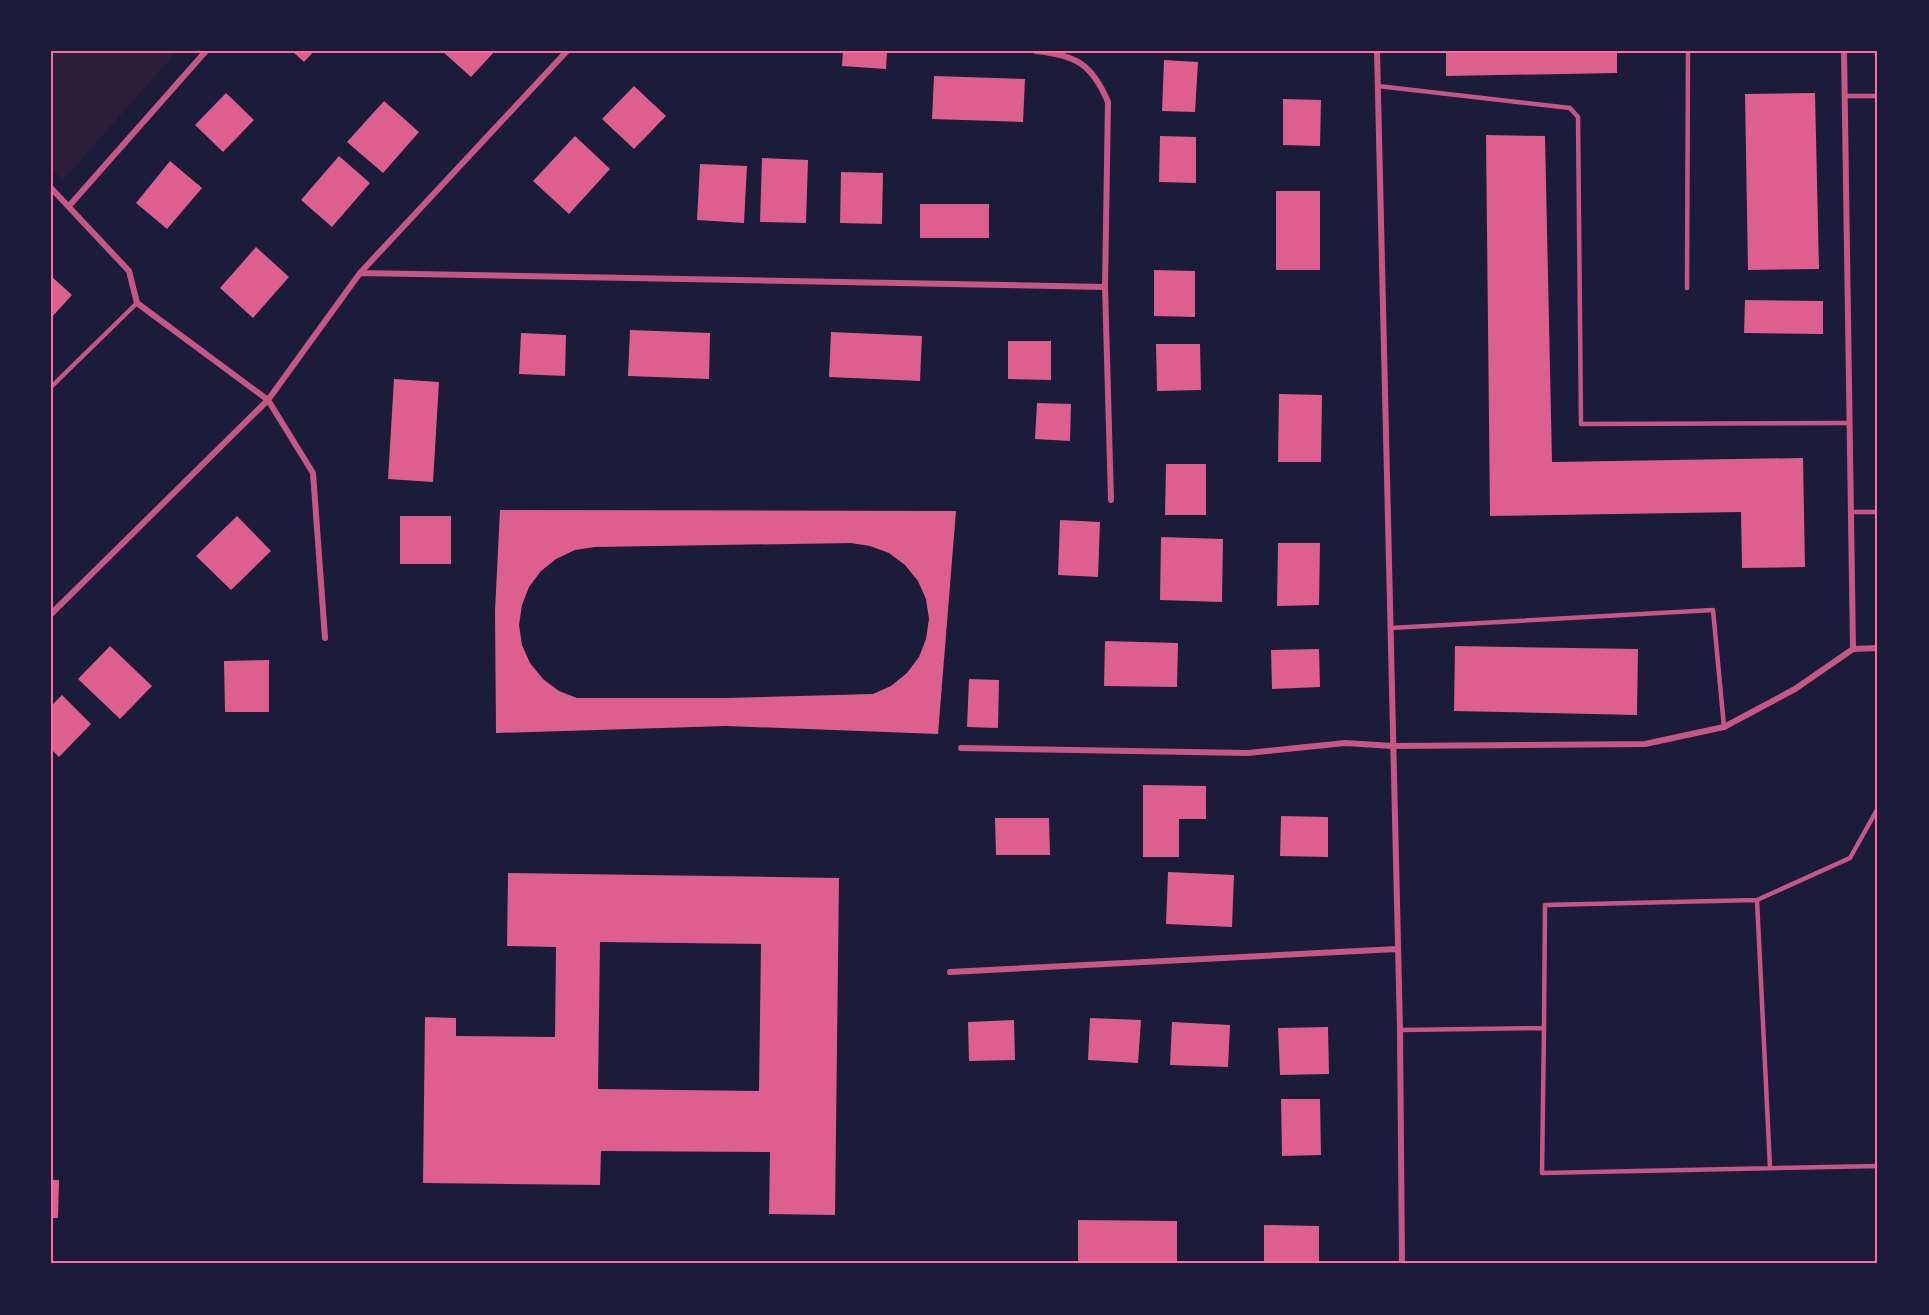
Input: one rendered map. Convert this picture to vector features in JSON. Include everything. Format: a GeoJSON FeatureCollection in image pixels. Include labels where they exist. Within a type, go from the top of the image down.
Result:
{"type":"FeatureCollection","features":[{"type":"Feature","properties":{"kind":"street"},"geometry":{"type":"LineString","coordinates":[[69,206],[206,51]]}},
{"type":"Feature","properties":{"kind":"street"},"geometry":{"type":"LineString","coordinates":[[51,614],[268,400],[360,273],[567,51]]}},
{"type":"Feature","properties":{"kind":"street"},"geometry":{"type":"LineString","coordinates":[[1036,51],[1062,54],[1085,64],[1101,84],[1108,102],[1105,287],[1111,500]]}},
{"type":"Feature","properties":{"kind":"street"},"geometry":{"type":"LineString","coordinates":[[1377,51],[1400,1030],[1402,1264]]}},
{"type":"Feature","properties":{"kind":"street"},"geometry":{"type":"LineString","coordinates":[[1845,51],[1848,423],[1852,512],[1853,649]]}},
{"type":"Feature","properties":{"kind":"street"},"geometry":{"type":"LineString","coordinates":[[51,188],[129,271],[137,303],[268,400],[313,473],[326,638]]}},
{"type":"Feature","properties":{"kind":"street"},"geometry":{"type":"LineString","coordinates":[[360,273],[1105,287]]}},
{"type":"Feature","properties":{"kind":"street"},"geometry":{"type":"LineString","coordinates":[[961,748],[1248,753],[1345,743],[1394,746],[1645,744],[1724,727],[1795,689],[1853,649],[1878,648]]}},
{"type":"Feature","properties":{"kind":"street"},"geometry":{"type":"LineString","coordinates":[[950,972],[1397,949]]}},
{"type":"Feature","properties":{"kind":"lane"},"geometry":{"type":"LineString","coordinates":[[1687,288],[1688,51]]}},
{"type":"Feature","properties":{"kind":"lane"},"geometry":{"type":"LineString","coordinates":[[1378,86],[1570,108],[1578,117],[1581,424],[1848,423]]}},
{"type":"Feature","properties":{"kind":"lane"},"geometry":{"type":"LineString","coordinates":[[1845,96],[1878,96]]}},
{"type":"Feature","properties":{"kind":"lane"},"geometry":{"type":"LineString","coordinates":[[51,387],[137,303]]}},
{"type":"Feature","properties":{"kind":"lane"},"geometry":{"type":"LineString","coordinates":[[1852,512],[1878,512]]}},
{"type":"Feature","properties":{"kind":"lane"},"geometry":{"type":"LineString","coordinates":[[1391,628],[1713,610],[1724,727]]}},
{"type":"Feature","properties":{"kind":"lane"},"geometry":{"type":"LineString","coordinates":[[1878,808],[1850,858],[1757,900],[1545,905],[1542,1173],[1878,1166]]}},
{"type":"Feature","properties":{"kind":"lane"},"geometry":{"type":"LineString","coordinates":[[1757,900],[1770,1167]]}},
{"type":"Feature","properties":{"kind":"lane"},"geometry":{"type":"LineString","coordinates":[[1400,1030],[1544,1028]]}},
{"type":"Feature","properties":{"kind":"shaded area"},"geometry":{"type":"Polygon","coordinates":[[[51,51],[177,51],[63,180],[51,168],[51,51]]]}},
{"type":"Feature","properties":{"kind":"building"},"geometry":{"type":"Polygon","coordinates":[[[292,51],[314,51],[304,62],[292,51]]]}},
{"type":"Feature","properties":{"kind":"building"},"geometry":{"type":"Polygon","coordinates":[[[442,51],[495,51],[471,77],[442,51]]]}},
{"type":"Feature","properties":{"kind":"building"},"geometry":{"type":"Polygon","coordinates":[[[843,51],[887,51],[886,69],[842,66],[843,51]]]}},
{"type":"Feature","properties":{"kind":"building"},"geometry":{"type":"Polygon","coordinates":[[[1446,51],[1617,51],[1617,73],[1446,76],[1446,51]]]}},
{"type":"Feature","properties":{"kind":"building"},"geometry":{"type":"Polygon","coordinates":[[[1164,60],[1198,62],[1195,112],[1162,111],[1164,60]]]}},
{"type":"Feature","properties":{"kind":"building"},"geometry":{"type":"Polygon","coordinates":[[[934,76],[1025,79],[1023,122],[932,119],[934,76]]]}},
{"type":"Feature","properties":{"kind":"building"},"geometry":{"type":"Polygon","coordinates":[[[634,86],[666,116],[634,149],[602,119],[634,86]]]}},
{"type":"Feature","properties":{"kind":"building"},"geometry":{"type":"Polygon","coordinates":[[[226,93],[254,120],[223,152],[195,125],[226,93]]]}},
{"type":"Feature","properties":{"kind":"building"},"geometry":{"type":"Polygon","coordinates":[[[1815,93],[1819,269],[1748,270],[1745,94],[1815,93]]]}},
{"type":"Feature","properties":{"kind":"building"},"geometry":{"type":"Polygon","coordinates":[[[1283,99],[1321,100],[1320,146],[1283,145],[1283,99]]]}},
{"type":"Feature","properties":{"kind":"building"},"geometry":{"type":"Polygon","coordinates":[[[384,101],[419,132],[383,173],[347,142],[384,101]]]}},
{"type":"Feature","properties":{"kind":"building"},"geometry":{"type":"Polygon","coordinates":[[[1486,135],[1545,136],[1552,462],[1803,458],[1805,567],[1742,568],[1741,512],[1490,516],[1486,135]]]}},
{"type":"Feature","properties":{"kind":"building"},"geometry":{"type":"Polygon","coordinates":[[[575,136],[610,169],[569,214],[533,181],[575,136]]]}},
{"type":"Feature","properties":{"kind":"building"},"geometry":{"type":"Polygon","coordinates":[[[1160,136],[1196,137],[1196,183],[1159,182],[1160,136]]]}},
{"type":"Feature","properties":{"kind":"building"},"geometry":{"type":"Polygon","coordinates":[[[339,156],[370,183],[332,227],[301,200],[339,156]]]}},
{"type":"Feature","properties":{"kind":"building"},"geometry":{"type":"Polygon","coordinates":[[[762,158],[808,160],[806,223],[760,222],[762,158]]]}},
{"type":"Feature","properties":{"kind":"building"},"geometry":{"type":"Polygon","coordinates":[[[170,161],[202,188],[167,229],[136,203],[170,161]]]}},
{"type":"Feature","properties":{"kind":"building"},"geometry":{"type":"Polygon","coordinates":[[[700,164],[747,166],[744,223],[697,220],[700,164]]]}},
{"type":"Feature","properties":{"kind":"building"},"geometry":{"type":"Polygon","coordinates":[[[841,172],[883,173],[882,224],[840,223],[841,172]]]}},
{"type":"Feature","properties":{"kind":"building"},"geometry":{"type":"Polygon","coordinates":[[[1276,191],[1320,191],[1320,270],[1276,270],[1276,191]]]}},
{"type":"Feature","properties":{"kind":"building"},"geometry":{"type":"Polygon","coordinates":[[[920,204],[989,204],[989,238],[920,238],[920,204]]]}},
{"type":"Feature","properties":{"kind":"building"},"geometry":{"type":"Polygon","coordinates":[[[256,247],[289,277],[253,318],[220,288],[256,247]]]}},
{"type":"Feature","properties":{"kind":"building"},"geometry":{"type":"Polygon","coordinates":[[[1154,270],[1195,271],[1195,317],[1154,316],[1154,270]]]}},
{"type":"Feature","properties":{"kind":"building"},"geometry":{"type":"Polygon","coordinates":[[[51,276],[72,295],[51,318],[51,276]]]}},
{"type":"Feature","properties":{"kind":"building"},"geometry":{"type":"Polygon","coordinates":[[[1745,300],[1823,301],[1823,334],[1744,333],[1745,300]]]}},
{"type":"Feature","properties":{"kind":"building"},"geometry":{"type":"Polygon","coordinates":[[[630,330],[710,333],[709,379],[628,376],[630,330]]]}},
{"type":"Feature","properties":{"kind":"building"},"geometry":{"type":"Polygon","coordinates":[[[831,332],[922,336],[920,381],[829,377],[831,332]]]}},
{"type":"Feature","properties":{"kind":"building"},"geometry":{"type":"Polygon","coordinates":[[[521,333],[566,335],[565,376],[519,374],[521,333]]]}},
{"type":"Feature","properties":{"kind":"building"},"geometry":{"type":"Polygon","coordinates":[[[1008,341],[1051,341],[1051,380],[1008,379],[1008,341]]]}},
{"type":"Feature","properties":{"kind":"building"},"geometry":{"type":"Polygon","coordinates":[[[1156,344],[1200,344],[1201,390],[1157,391],[1156,344]]]}},
{"type":"Feature","properties":{"kind":"building"},"geometry":{"type":"Polygon","coordinates":[[[394,379],[439,382],[433,482],[388,479],[394,379]]]}},
{"type":"Feature","properties":{"kind":"building"},"geometry":{"type":"Polygon","coordinates":[[[1279,394],[1322,395],[1321,462],[1278,462],[1279,394]]]}},
{"type":"Feature","properties":{"kind":"building"},"geometry":{"type":"Polygon","coordinates":[[[1037,403],[1071,404],[1070,441],[1035,439],[1037,403]]]}},
{"type":"Feature","properties":{"kind":"building"},"geometry":{"type":"Polygon","coordinates":[[[1166,464],[1206,464],[1206,515],[1165,515],[1166,464]]]}},
{"type":"Feature","properties":{"kind":"building"},"geometry":{"type":"Polygon","coordinates":[[[500,510],[956,511],[938,734],[726,726],[496,733],[495,611],[500,510]],[[851,543],[595,547],[575,550],[556,559],[541,571],[529,587],[522,605],[519,625],[522,645],[530,663],[543,679],[559,691],[577,698],[725,698],[873,694],[891,686],[907,673],[919,657],[926,639],[929,619],[926,599],[918,581],[905,565],[889,553],[870,546],[851,543]]]}},
{"type":"Feature","properties":{"kind":"building"},"geometry":{"type":"Polygon","coordinates":[[[237,516],[271,551],[231,590],[196,556],[237,516]]]}},
{"type":"Feature","properties":{"kind":"building"},"geometry":{"type":"Polygon","coordinates":[[[400,516],[451,516],[451,564],[400,564],[400,516]]]}},
{"type":"Feature","properties":{"kind":"building"},"geometry":{"type":"Polygon","coordinates":[[[1060,520],[1100,522],[1098,577],[1058,575],[1060,520]]]}},
{"type":"Feature","properties":{"kind":"building"},"geometry":{"type":"Polygon","coordinates":[[[1161,537],[1223,539],[1222,602],[1160,600],[1161,537]]]}},
{"type":"Feature","properties":{"kind":"building"},"geometry":{"type":"Polygon","coordinates":[[[1278,543],[1320,543],[1319,605],[1277,606],[1278,543]]]}},
{"type":"Feature","properties":{"kind":"building"},"geometry":{"type":"Polygon","coordinates":[[[1105,641],[1178,643],[1177,687],[1104,686],[1105,641]]]}},
{"type":"Feature","properties":{"kind":"building"},"geometry":{"type":"Polygon","coordinates":[[[110,646],[152,686],[120,719],[78,679],[110,646]]]}},
{"type":"Feature","properties":{"kind":"building"},"geometry":{"type":"Polygon","coordinates":[[[1455,646],[1638,649],[1637,715],[1454,711],[1455,646]]]}},
{"type":"Feature","properties":{"kind":"building"},"geometry":{"type":"Polygon","coordinates":[[[1319,649],[1320,687],[1272,689],[1271,650],[1319,649]]]}},
{"type":"Feature","properties":{"kind":"building"},"geometry":{"type":"Polygon","coordinates":[[[269,660],[269,712],[225,712],[224,661],[269,660]]]}},
{"type":"Feature","properties":{"kind":"building"},"geometry":{"type":"Polygon","coordinates":[[[969,679],[999,680],[998,728],[967,727],[969,679]]]}},
{"type":"Feature","properties":{"kind":"building"},"geometry":{"type":"Polygon","coordinates":[[[62,695],[91,724],[59,757],[51,749],[51,706],[62,695]]]}},
{"type":"Feature","properties":{"kind":"building"},"geometry":{"type":"Polygon","coordinates":[[[1143,785],[1206,786],[1206,819],[1179,819],[1179,857],[1143,857],[1143,785]]]}},
{"type":"Feature","properties":{"kind":"building"},"geometry":{"type":"Polygon","coordinates":[[[1281,816],[1328,817],[1328,857],[1280,856],[1281,816]]]}},
{"type":"Feature","properties":{"kind":"building"},"geometry":{"type":"Polygon","coordinates":[[[995,818],[1049,818],[1050,855],[996,855],[995,818]]]}},
{"type":"Feature","properties":{"kind":"building"},"geometry":{"type":"Polygon","coordinates":[[[1168,872],[1234,875],[1232,927],[1166,924],[1168,872]]]}},
{"type":"Feature","properties":{"kind":"building"},"geometry":{"type":"Polygon","coordinates":[[[508,873],[839,878],[835,1215],[769,1214],[770,1152],[601,1151],[600,1185],[423,1183],[425,1017],[456,1018],[456,1036],[555,1037],[556,947],[507,946],[508,873]],[[600,942],[598,1089],[759,1091],[761,944],[600,942]]]}},
{"type":"Feature","properties":{"kind":"building"},"geometry":{"type":"Polygon","coordinates":[[[1090,1018],[1141,1020],[1138,1063],[1088,1060],[1090,1018]]]}},
{"type":"Feature","properties":{"kind":"building"},"geometry":{"type":"Polygon","coordinates":[[[1014,1020],[1015,1060],[969,1061],[968,1022],[1014,1020]]]}},
{"type":"Feature","properties":{"kind":"building"},"geometry":{"type":"Polygon","coordinates":[[[1172,1022],[1230,1025],[1228,1067],[1170,1065],[1172,1022]]]}},
{"type":"Feature","properties":{"kind":"building"},"geometry":{"type":"Polygon","coordinates":[[[1328,1027],[1329,1074],[1280,1075],[1278,1028],[1328,1027]]]}},
{"type":"Feature","properties":{"kind":"building"},"geometry":{"type":"Polygon","coordinates":[[[1281,1099],[1320,1099],[1321,1155],[1282,1156],[1281,1099]]]}},
{"type":"Feature","properties":{"kind":"building"},"geometry":{"type":"Polygon","coordinates":[[[51,1180],[59,1180],[58,1218],[51,1218],[51,1180]]]}},
{"type":"Feature","properties":{"kind":"building"},"geometry":{"type":"Polygon","coordinates":[[[1078,1220],[1177,1221],[1177,1263],[1078,1261],[1078,1220]]]}},
{"type":"Feature","properties":{"kind":"building"},"geometry":{"type":"Polygon","coordinates":[[[1264,1225],[1319,1226],[1319,1264],[1264,1264],[1264,1225]]]}}]}
